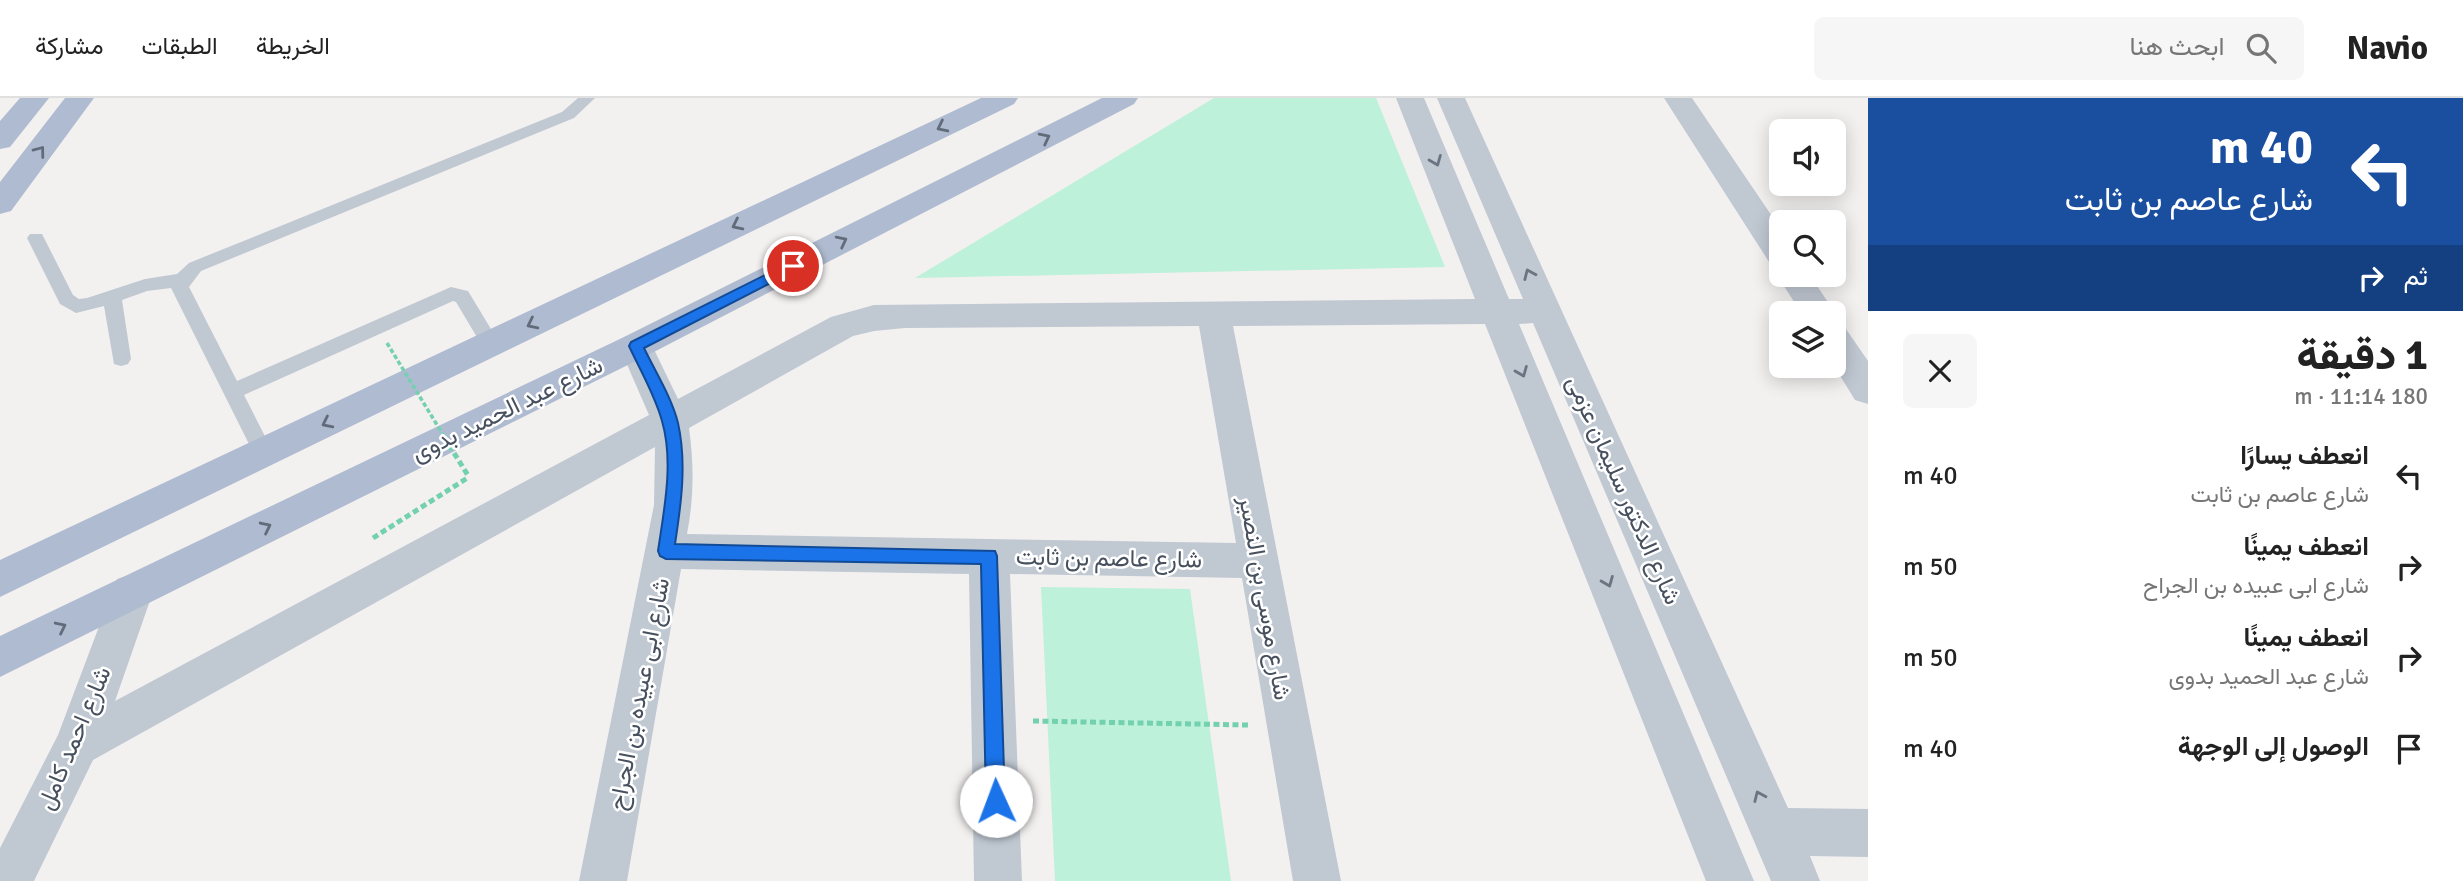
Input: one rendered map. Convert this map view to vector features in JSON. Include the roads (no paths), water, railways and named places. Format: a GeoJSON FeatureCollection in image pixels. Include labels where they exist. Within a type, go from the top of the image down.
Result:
{"type":"FeatureCollection","features":[{"type":"Feature","properties":{"kind":"main road"},"geometry":{"type":"LineString","coordinates":[[0,141],[35,98]]}},
{"type":"Feature","properties":{"kind":"main road"},"geometry":{"type":"LineString","coordinates":[[0,204],[80,98]]}},
{"type":"Feature","properties":{"kind":"main road"},"geometry":{"type":"LineString","coordinates":[[5,574],[264,454],[1004,98]]}},
{"type":"Feature","properties":{"kind":"main road","name":"شارع عبد الحميد بدوى"},"geometry":{"type":"LineString","coordinates":[[0,657],[636,346],[1124,98]]}},
{"type":"Feature","properties":{"kind":"street","name":"شارع الدكتور سليمان عزمى"},"geometry":{"type":"LineString","coordinates":[[1410,98],[1730,881]]}},
{"type":"Feature","properties":{"kind":"street","name":"شارع الدكتور سليمان عزمى"},"geometry":{"type":"LineString","coordinates":[[1451,98],[1796,881]]}},
{"type":"Feature","properties":{"kind":"street"},"geometry":{"type":"LineString","coordinates":[[1678,98],[1769,237]]}},
{"type":"Feature","properties":{"kind":"street"},"geometry":{"type":"LineString","coordinates":[[77,745],[844,326],[874,318],[1545,312]]}},
{"type":"Feature","properties":{"kind":"street","name":"شارع موسى بن النصير"},"geometry":{"type":"LineString","coordinates":[[1214,314],[1317,881]]}},
{"type":"Feature","properties":{"kind":"street","name":"شارع ابى عبيده بن الجراح"},"geometry":{"type":"LineString","coordinates":[[603,881],[673,505],[674,472],[670,421],[636,346]]}},
{"type":"Feature","properties":{"kind":"street"},"geometry":{"type":"LineString","coordinates":[[1846,356],[1868,390]]}},
{"type":"Feature","properties":{"kind":"street","name":"شارع عاصم بن ثابت"},"geometry":{"type":"LineString","coordinates":[[666,551],[1258,561]]}},
{"type":"Feature","properties":{"kind":"street"},"geometry":{"type":"LineString","coordinates":[[989,556],[998,881]]}},
{"type":"Feature","properties":{"kind":"street","name":"شارع احمد كامل"},"geometry":{"type":"LineString","coordinates":[[9,881],[77,745],[132,592]]}},
{"type":"Feature","properties":{"kind":"street"},"geometry":{"type":"LineString","coordinates":[[1774,832],[1868,832]]}},
{"type":"Feature","properties":{"kind":"lane"},"geometry":{"type":"LineString","coordinates":[[264,454],[180,287],[182,280],[195,267],[568,115],[587,98]]}},
{"type":"Feature","properties":{"kind":"lane"},"geometry":{"type":"LineString","coordinates":[[36,238],[71,305],[88,305],[153,283],[182,280]]}},
{"type":"Feature","properties":{"kind":"lane"},"geometry":{"type":"LineString","coordinates":[[233,391],[451,294],[462,296],[491,344]]}},
{"type":"Feature","properties":{"kind":"lane"},"geometry":{"type":"LineString","coordinates":[[112,297],[121,359]]}}]}
